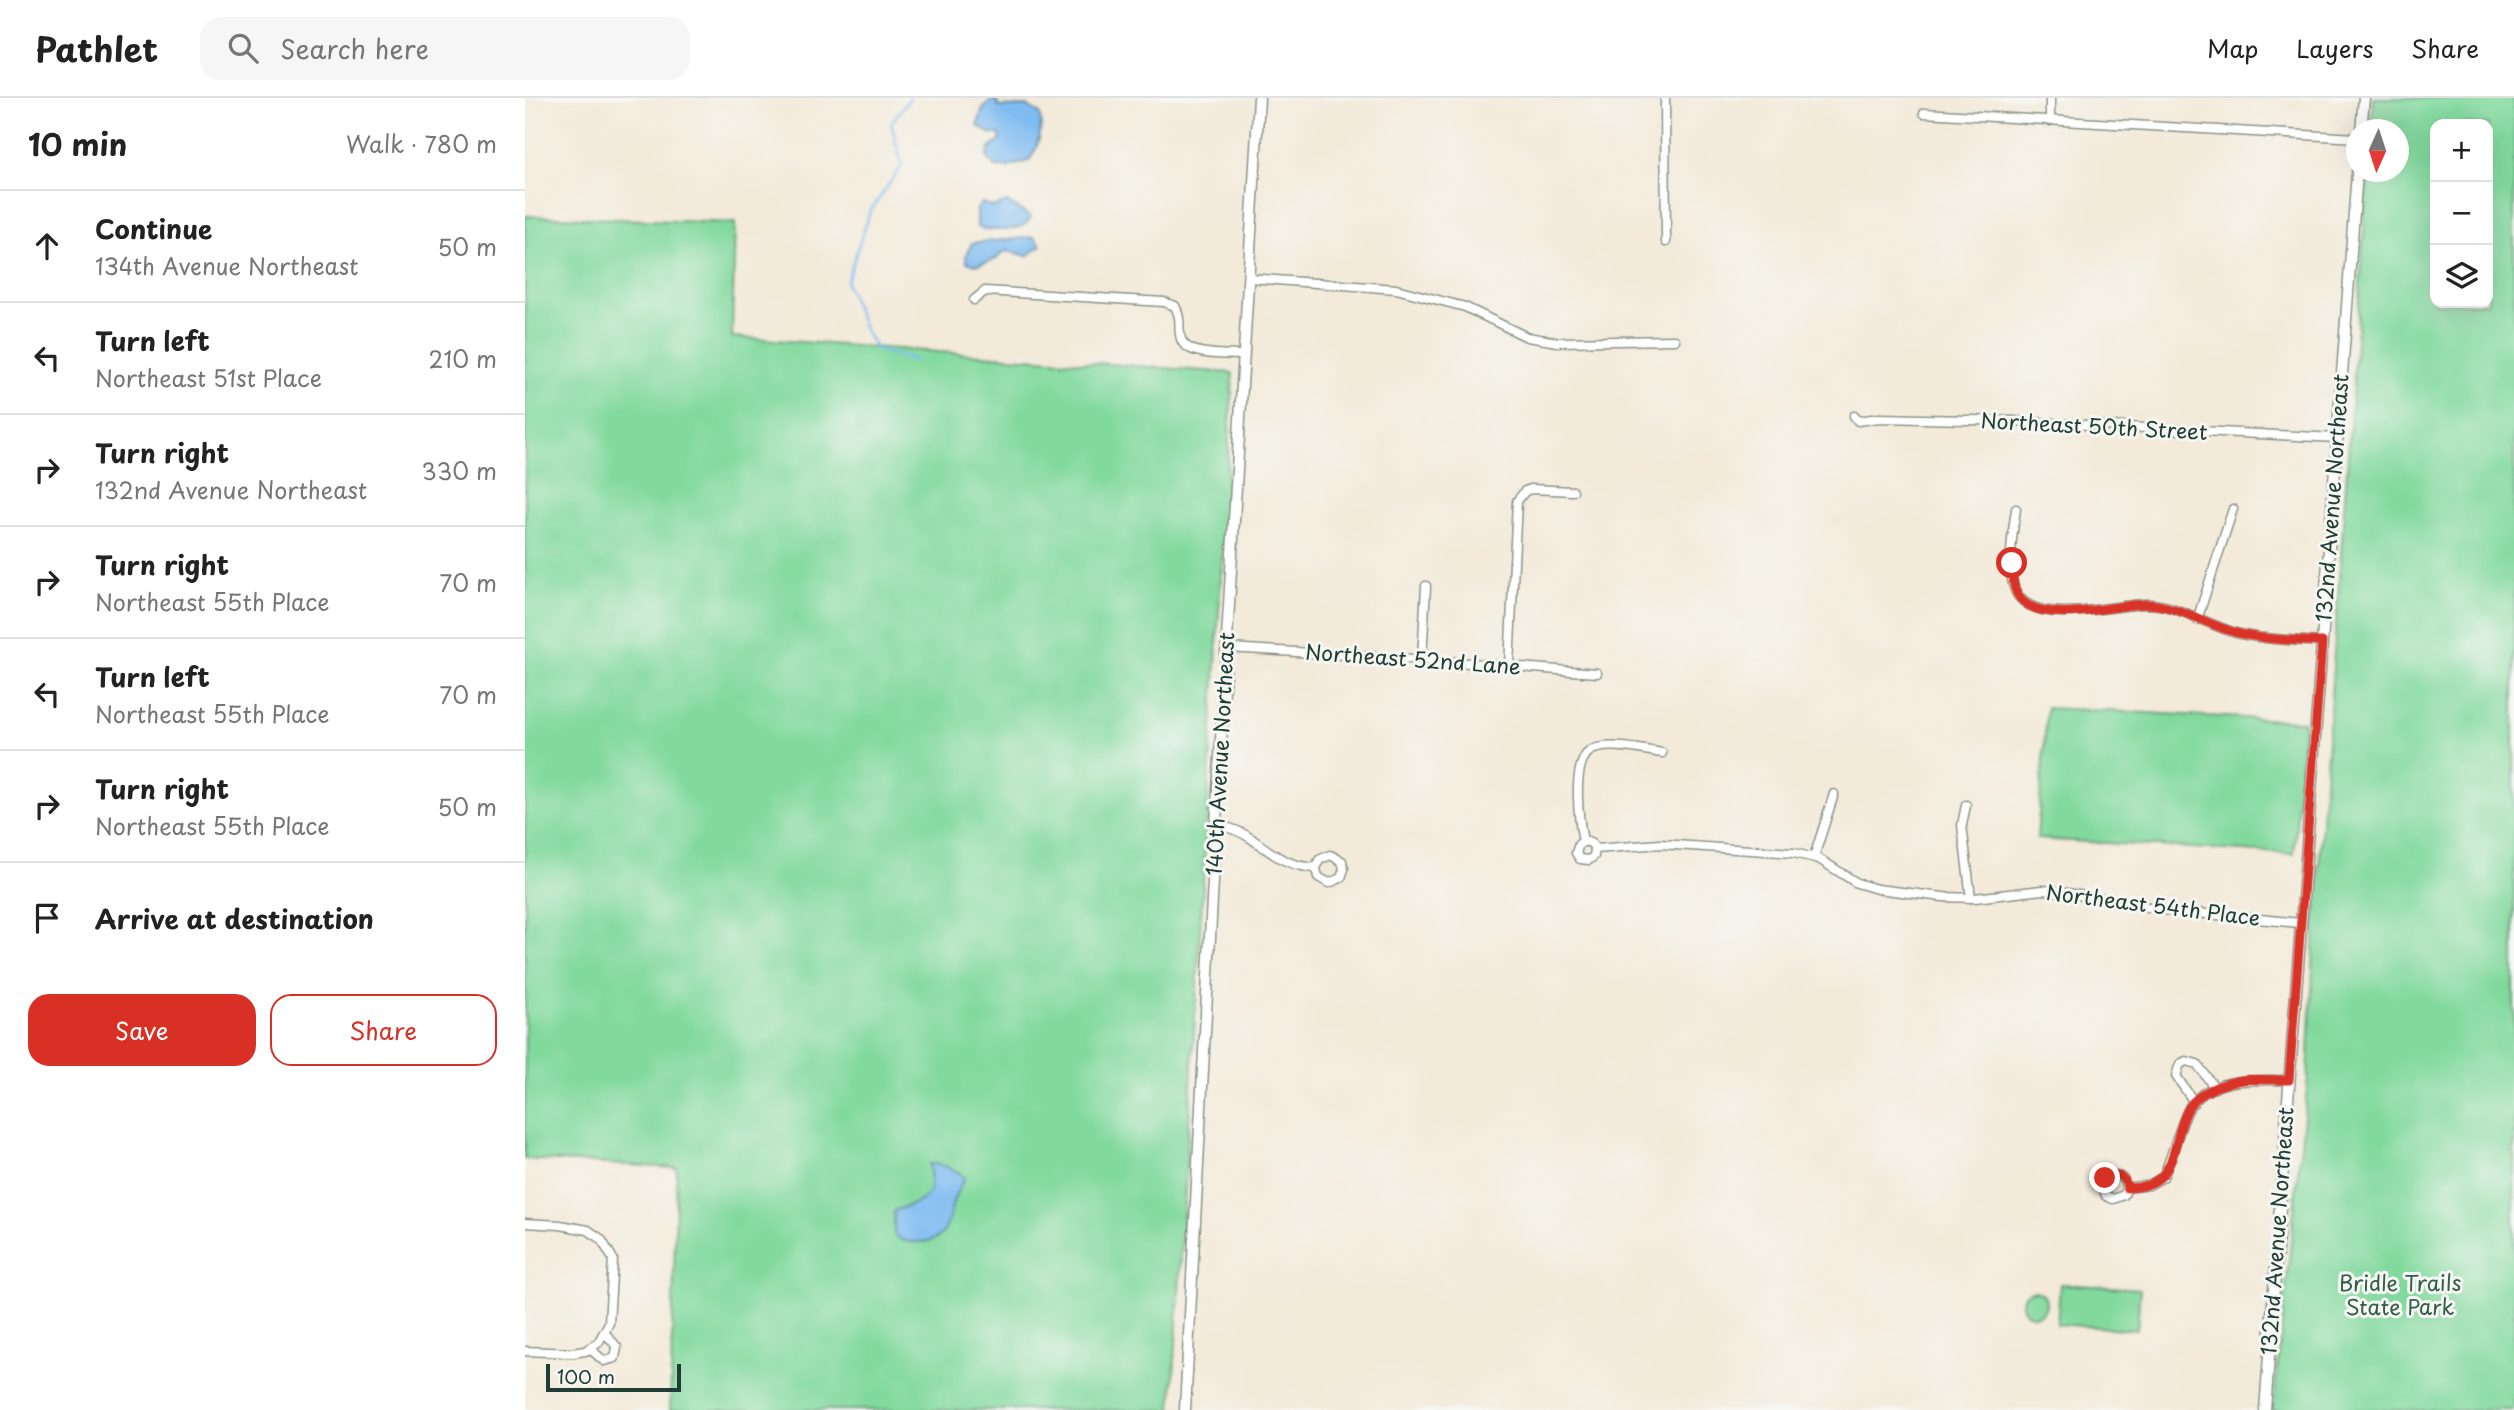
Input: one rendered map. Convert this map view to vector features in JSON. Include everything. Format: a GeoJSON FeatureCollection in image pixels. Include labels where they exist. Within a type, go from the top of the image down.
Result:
{"type":"FeatureCollection","features":[{"type":"Feature","properties":{"kind":"street","name":"140th Avenue Northeast"},"geometry":{"type":"LineString","coordinates":[[1185,1410],[1259,98]]}},
{"type":"Feature","properties":{"kind":"street"},"geometry":{"type":"LineString","coordinates":[[1665,98],[1666,242]]}},
{"type":"Feature","properties":{"kind":"street"},"geometry":{"type":"LineString","coordinates":[[2050,98],[2050,121]]}},
{"type":"Feature","properties":{"kind":"street"},"geometry":{"type":"LineString","coordinates":[[2362,119],[2364,98]]}},
{"type":"Feature","properties":{"kind":"street"},"geometry":{"type":"LineString","coordinates":[[1924,113],[2346,137]]}},
{"type":"Feature","properties":{"kind":"street","name":"132nd Avenue Northeast"},"geometry":{"type":"LineString","coordinates":[[2265,1410],[2356,182]]}},
{"type":"Feature","properties":{"kind":"street"},"geometry":{"type":"LineString","coordinates":[[1249,278],[1396,289],[1465,307],[1527,337],[1558,342],[1675,340]]}},
{"type":"Feature","properties":{"kind":"street"},"geometry":{"type":"LineString","coordinates":[[974,300],[985,291],[1164,302],[1175,306],[1182,318],[1182,342],[1191,351],[1244,355]]}},
{"type":"Feature","properties":{"kind":"street","name":"Northeast 50th Street"},"geometry":{"type":"LineString","coordinates":[[1854,416],[1858,421],[1879,418],[2013,421],[2336,438]]}},
{"type":"Feature","properties":{"kind":"street"},"geometry":{"type":"LineString","coordinates":[[1509,666],[1517,501],[1525,491],[1531,489],[1573,491]]}},
{"type":"Feature","properties":{"kind":"street"},"geometry":{"type":"LineString","coordinates":[[2016,509],[2012,534],[2013,586],[2018,597],[2029,606],[2060,612],[2148,604],[2168,607],[2236,633],[2275,640],[2322,642]]}},
{"type":"Feature","properties":{"kind":"street"},"geometry":{"type":"LineString","coordinates":[[2197,620],[2233,509]]}},
{"type":"Feature","properties":{"kind":"street"},"geometry":{"type":"LineString","coordinates":[[1422,660],[1426,586]]}},
{"type":"Feature","properties":{"kind":"street","name":"Northeast 52nd Lane"},"geometry":{"type":"LineString","coordinates":[[1228,648],[1597,673]]}},
{"type":"Feature","properties":{"kind":"street"},"geometry":{"type":"LineString","coordinates":[[1595,849],[1592,844],[1583,842],[1578,812],[1581,763],[1590,751],[1600,748],[1620,747],[1662,753]]}},
{"type":"Feature","properties":{"kind":"street"},"geometry":{"type":"LineString","coordinates":[[1815,857],[1834,794]]}},
{"type":"Feature","properties":{"kind":"street"},"geometry":{"type":"LineString","coordinates":[[1966,805],[1962,825],[1971,898]]}},
{"type":"Feature","properties":{"kind":"street"},"geometry":{"type":"LineString","coordinates":[[1216,824],[1251,838],[1286,862],[1316,868]]}},
{"type":"Feature","properties":{"kind":"street","name":"Northeast 54th Place"},"geometry":{"type":"LineString","coordinates":[[1583,842],[1576,850],[1577,856],[1583,860],[1592,859],[1595,849],[1660,844],[1794,853],[1815,857],[1857,883],[1877,889],[1971,898],[2055,891],[2166,911],[2300,923]]}},
{"type":"Feature","properties":{"kind":"street"},"geometry":{"type":"LineString","coordinates":[[2194,1102],[2176,1076],[2180,1064],[2186,1061],[2197,1064],[2215,1088]]}},
{"type":"Feature","properties":{"kind":"street"},"geometry":{"type":"LineString","coordinates":[[2127,1188],[2149,1185],[2163,1177],[2190,1106],[2215,1088],[2241,1080],[2289,1080]]}},
{"type":"Feature","properties":{"kind":"street"},"geometry":{"type":"LineString","coordinates":[[525,1223],[588,1230],[601,1239],[613,1259],[611,1314],[605,1333],[597,1343],[572,1353],[525,1351]]}},
{"type":"Feature","properties":{"kind":"street"},"geometry":{"type":"LineString","coordinates":[[589,1348],[604,1361],[615,1358],[617,1347],[605,1333]]}},
{"type":"Feature","properties":{"kind":"green space","name":"Bridle Trails State Park"},"geometry":{"type":"Polygon","coordinates":[[[2373,98],[2514,98],[2514,1410],[2273,1410],[2308,1078],[2315,923],[2367,182],[2409,182],[2409,119],[2372,119],[2373,98]]]}},
{"type":"Feature","properties":{"kind":"green space"},"geometry":{"type":"Polygon","coordinates":[[[525,216],[735,223],[732,337],[1233,373],[1172,1410],[670,1410],[677,1168],[525,1159],[525,216]]]}},
{"type":"Feature","properties":{"kind":"green space"},"geometry":{"type":"Polygon","coordinates":[[[2047,708],[2304,721],[2294,854],[2037,839],[2047,708]]]}},
{"type":"Feature","properties":{"kind":"green space"},"geometry":{"type":"Polygon","coordinates":[[[2060,1284],[2140,1289],[2137,1330],[2057,1324],[2060,1284]]]}},
{"type":"Feature","properties":{"kind":"green space"},"geometry":{"type":"Polygon","coordinates":[[[2034,1291],[2043,1294],[2046,1303],[2043,1312],[2034,1315],[2025,1312],[2022,1303],[2025,1294],[2034,1291]]]}},
{"type":"Feature","properties":{"kind":"water"},"geometry":{"type":"Polygon","coordinates":[[[996,99],[999,107],[1027,106],[1040,114],[1039,139],[1028,161],[1008,167],[995,167],[987,157],[990,148],[1001,140],[999,134],[991,134],[978,126],[983,110],[988,103],[996,99]]]}},
{"type":"Feature","properties":{"kind":"water"},"geometry":{"type":"Polygon","coordinates":[[[1007,202],[1031,217],[1028,222],[1007,230],[977,227],[977,209],[982,203],[994,207],[1007,202]]]}},
{"type":"Feature","properties":{"kind":"water"},"geometry":{"type":"Polygon","coordinates":[[[1034,237],[1041,246],[1027,256],[1008,251],[1001,253],[997,259],[976,265],[967,262],[966,255],[972,243],[1034,237]]]}},
{"type":"Feature","properties":{"kind":"water"},"geometry":{"type":"Polygon","coordinates":[[[929,1164],[953,1170],[964,1178],[963,1181],[954,1199],[947,1225],[940,1236],[925,1242],[902,1240],[894,1234],[894,1211],[925,1197],[930,1185],[929,1164]]]}},
{"type":"Feature","properties":{"kind":"waterway"},"geometry":{"type":"LineString","coordinates":[[910,98],[891,123],[902,165],[870,212],[846,283],[865,331],[877,350],[915,360]]}},
{"type":"Feature","properties":{"kind":"route"},"geometry":{"type":"LineString","coordinates":[[2012,563],[2013,586],[2018,597],[2029,606],[2042,610],[2060,612],[2148,604],[2168,607],[2236,633],[2275,640],[2322,642],[2289,1080],[2241,1080],[2223,1084],[2204,1094],[2190,1106],[2163,1177],[2149,1185],[2133,1188],[2127,1188],[2120,1175],[2105,1178]]}}]}
